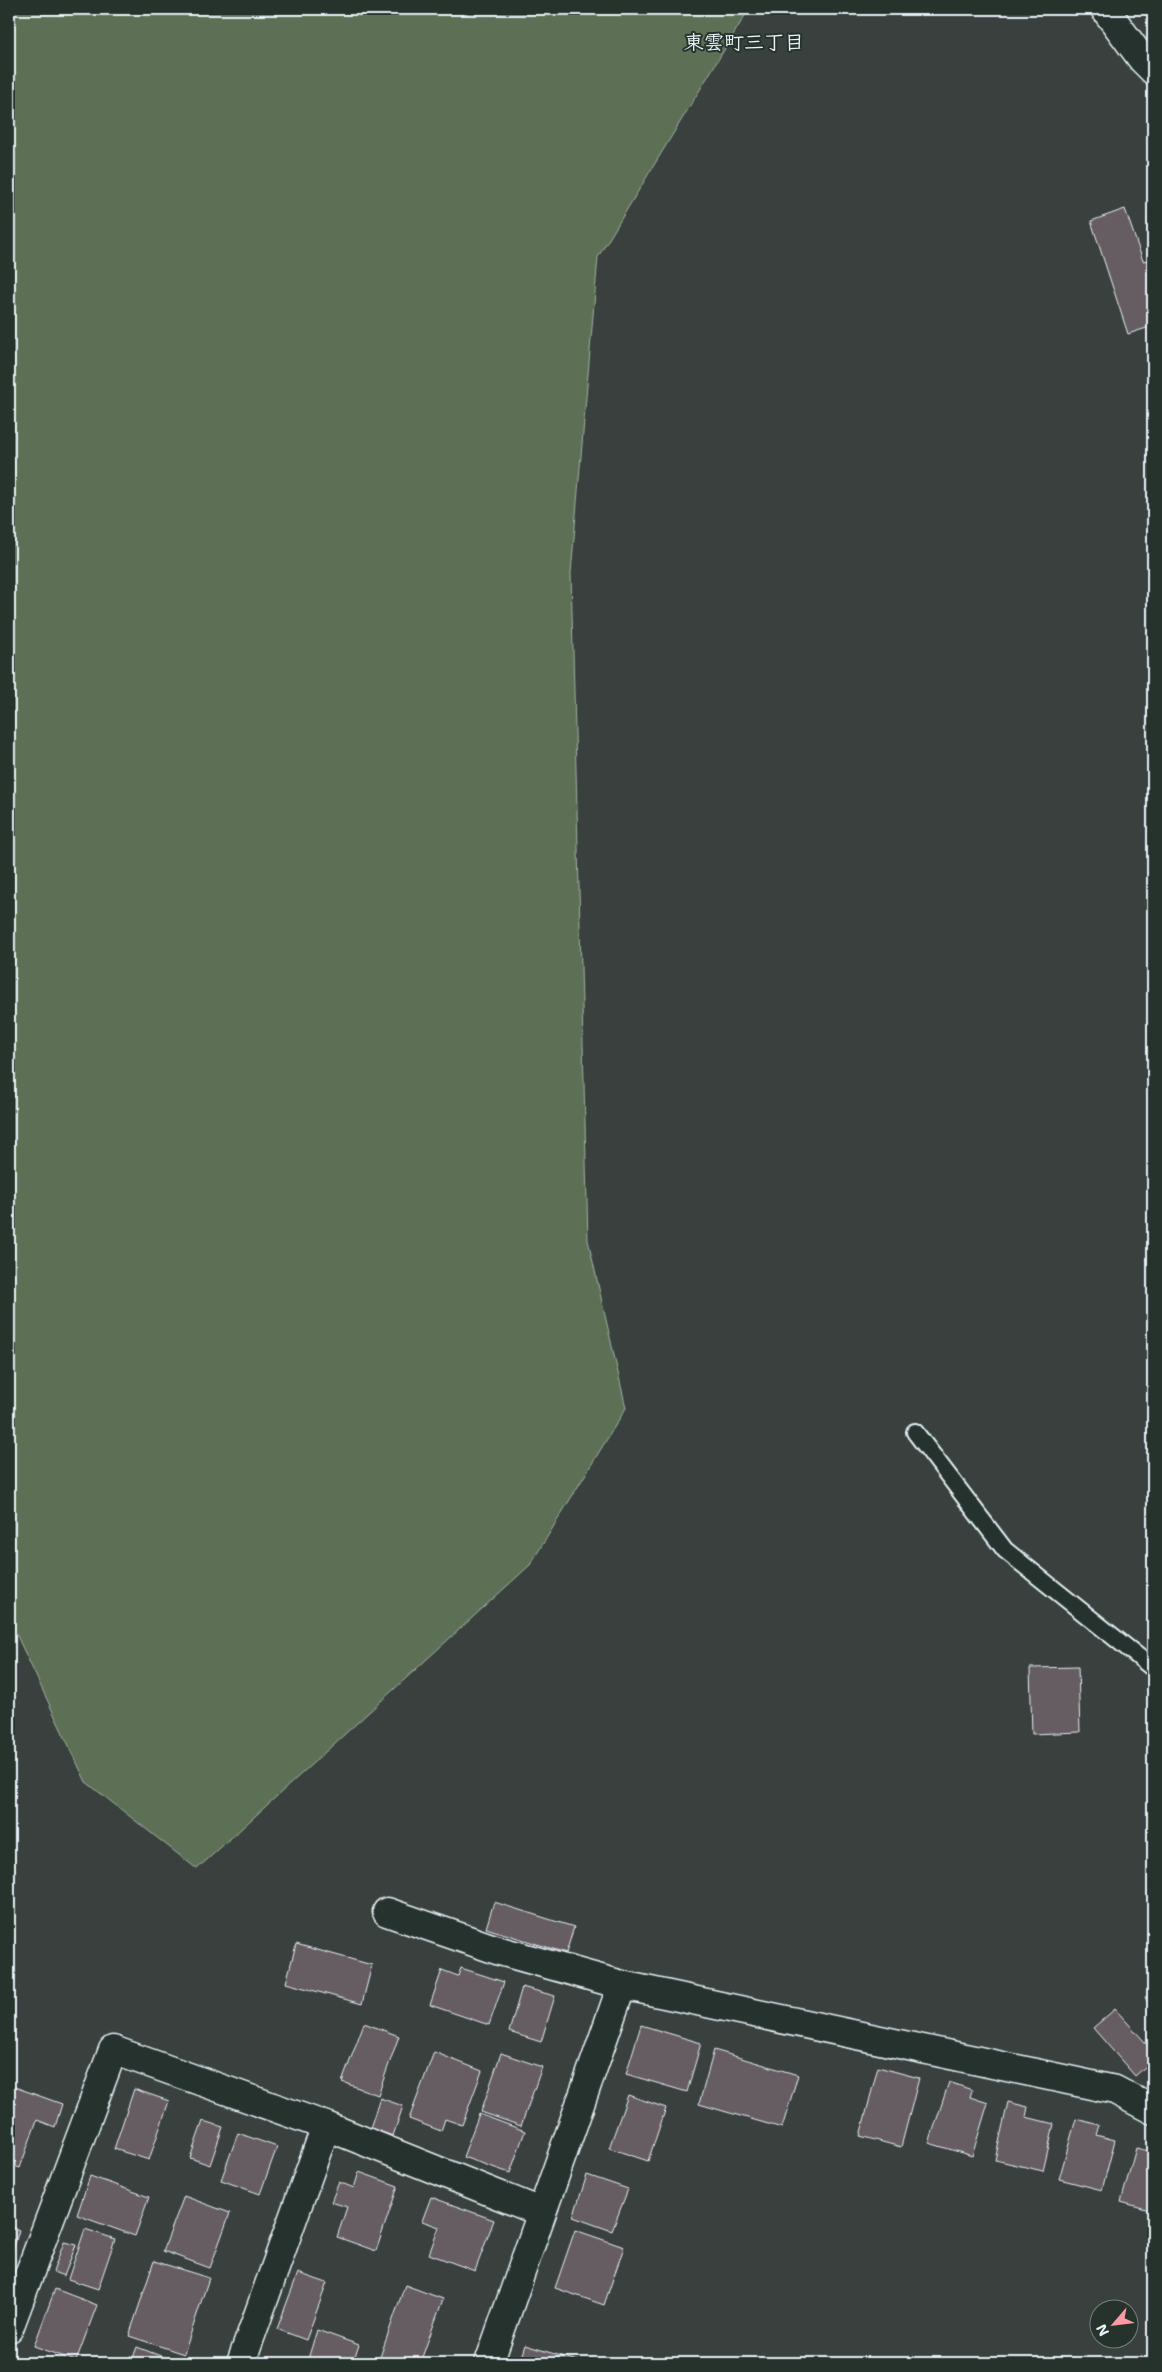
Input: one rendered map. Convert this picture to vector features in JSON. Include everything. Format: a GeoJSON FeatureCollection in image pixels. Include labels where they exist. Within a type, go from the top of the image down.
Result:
{"type":"FeatureCollection","features":[{"type":"Feature","properties":{"kind":"street"},"geometry":{"type":"LineString","coordinates":[[1105,9],[1142,60],[1153,70]]}},
{"type":"Feature","properties":{"kind":"street"},"geometry":{"type":"LineString","coordinates":[[387,1912],[500,1951],[622,1985],[1115,2090],[1153,2110]]}},
{"type":"Feature","properties":{"kind":"street"},"geometry":{"type":"LineString","coordinates":[[489,2363],[622,1985]]}},
{"type":"Feature","properties":{"kind":"street"},"geometry":{"type":"LineString","coordinates":[[9,2328],[113,2050],[326,2126],[541,2212]]}},
{"type":"Feature","properties":{"kind":"street"},"geometry":{"type":"LineString","coordinates":[[241,2363],[326,2126]]}},
{"type":"Feature","properties":{"kind":"lane"},"geometry":{"type":"LineString","coordinates":[[915,1432],[1005,1550],[1150,1666],[1153,1666]]}},
{"type":"Feature","properties":{"kind":"green space"},"geometry":{"type":"Polygon","coordinates":[[[9,9],[749,9],[598,257],[571,573],[588,1240],[626,1408],[530,1565],[197,1869],[86,1782],[9,1619],[9,9]]]}},
{"type":"Feature","properties":{"kind":"building"},"geometry":{"type":"Polygon","coordinates":[[[1125,209],[1143,261],[1149,260],[1153,272],[1153,326],[1128,334],[1091,221],[1125,209]]]}},
{"type":"Feature","properties":{"kind":"building"},"geometry":{"type":"Polygon","coordinates":[[[1078,1667],[1080,1732],[1032,1734],[1030,1668],[1078,1667]]]}},
{"type":"Feature","properties":{"kind":"building"},"geometry":{"type":"Polygon","coordinates":[[[494,1902],[574,1927],[566,1953],[486,1928],[494,1902]]]}},
{"type":"Feature","properties":{"kind":"building"},"geometry":{"type":"Polygon","coordinates":[[[296,1944],[372,1965],[362,2004],[286,1983],[296,1944]]]}},
{"type":"Feature","properties":{"kind":"building"},"geometry":{"type":"Polygon","coordinates":[[[461,1968],[504,1982],[489,2025],[430,2005],[442,1970],[458,1976],[461,1968]]]}},
{"type":"Feature","properties":{"kind":"building"},"geometry":{"type":"Polygon","coordinates":[[[522,1987],[555,1996],[541,2042],[509,2032],[522,1987]]]}},
{"type":"Feature","properties":{"kind":"building"},"geometry":{"type":"Polygon","coordinates":[[[1153,1993],[1153,2013],[1145,1997],[1153,1993]]]}},
{"type":"Feature","properties":{"kind":"building"},"geometry":{"type":"Polygon","coordinates":[[[1115,2009],[1153,2051],[1153,2060],[1135,2076],[1093,2028],[1115,2009]]]}},
{"type":"Feature","properties":{"kind":"building"},"geometry":{"type":"Polygon","coordinates":[[[364,2023],[399,2036],[378,2095],[342,2082],[364,2023]]]}},
{"type":"Feature","properties":{"kind":"building"},"geometry":{"type":"Polygon","coordinates":[[[641,2025],[701,2043],[687,2092],[626,2074],[641,2025]]]}},
{"type":"Feature","properties":{"kind":"building"},"geometry":{"type":"Polygon","coordinates":[[[714,2050],[798,2075],[782,2128],[699,2104],[714,2050]]]}},
{"type":"Feature","properties":{"kind":"building"},"geometry":{"type":"Polygon","coordinates":[[[434,2052],[482,2071],[462,2125],[445,2119],[441,2131],[409,2119],[434,2052]]]}},
{"type":"Feature","properties":{"kind":"building"},"geometry":{"type":"Polygon","coordinates":[[[501,2053],[542,2067],[521,2126],[481,2112],[501,2053]]]}},
{"type":"Feature","properties":{"kind":"building"},"geometry":{"type":"Polygon","coordinates":[[[878,2067],[919,2078],[901,2147],[860,2136],[878,2067]]]}},
{"type":"Feature","properties":{"kind":"building"},"geometry":{"type":"Polygon","coordinates":[[[949,2082],[972,2090],[970,2097],[988,2103],[972,2156],[929,2143],[949,2082]]]}},
{"type":"Feature","properties":{"kind":"building"},"geometry":{"type":"Polygon","coordinates":[[[9,2085],[62,2104],[55,2127],[37,2120],[20,2168],[9,2164],[9,2085]]]}},
{"type":"Feature","properties":{"kind":"building"},"geometry":{"type":"Polygon","coordinates":[[[134,2089],[169,2101],[149,2160],[114,2149],[134,2089]]]}},
{"type":"Feature","properties":{"kind":"building"},"geometry":{"type":"Polygon","coordinates":[[[628,2095],[666,2108],[648,2161],[609,2148],[628,2095]]]}},
{"type":"Feature","properties":{"kind":"building"},"geometry":{"type":"Polygon","coordinates":[[[380,2098],[403,2106],[393,2136],[370,2128],[380,2098]]]}},
{"type":"Feature","properties":{"kind":"building"},"geometry":{"type":"Polygon","coordinates":[[[1008,2102],[1028,2107],[1026,2117],[1054,2124],[1043,2171],[995,2160],[1008,2102]]]}},
{"type":"Feature","properties":{"kind":"building"},"geometry":{"type":"Polygon","coordinates":[[[479,2114],[525,2131],[510,2173],[463,2157],[479,2114]]]}},
{"type":"Feature","properties":{"kind":"building"},"geometry":{"type":"Polygon","coordinates":[[[1076,2119],[1099,2125],[1096,2135],[1115,2140],[1102,2190],[1059,2179],[1076,2119]]]}},
{"type":"Feature","properties":{"kind":"building"},"geometry":{"type":"Polygon","coordinates":[[[203,2121],[223,2127],[210,2165],[190,2158],[203,2121]]]}},
{"type":"Feature","properties":{"kind":"building"},"geometry":{"type":"Polygon","coordinates":[[[238,2133],[277,2147],[260,2194],[221,2180],[238,2133]]]}},
{"type":"Feature","properties":{"kind":"building"},"geometry":{"type":"Polygon","coordinates":[[[1136,2148],[1153,2152],[1153,2211],[1121,2202],[1136,2148]]]}},
{"type":"Feature","properties":{"kind":"building"},"geometry":{"type":"Polygon","coordinates":[[[359,2172],[398,2186],[376,2251],[337,2237],[347,2207],[331,2202],[339,2182],[354,2188],[359,2172]]]}},
{"type":"Feature","properties":{"kind":"building"},"geometry":{"type":"Polygon","coordinates":[[[587,2175],[628,2189],[612,2231],[573,2217],[587,2175]]]}},
{"type":"Feature","properties":{"kind":"building"},"geometry":{"type":"Polygon","coordinates":[[[90,2176],[149,2197],[135,2236],[77,2215],[90,2176]]]}},
{"type":"Feature","properties":{"kind":"building"},"geometry":{"type":"Polygon","coordinates":[[[184,2196],[230,2213],[210,2268],[163,2251],[184,2196]]]}},
{"type":"Feature","properties":{"kind":"building"},"geometry":{"type":"Polygon","coordinates":[[[431,2197],[494,2220],[475,2271],[429,2254],[439,2227],[422,2221],[431,2197]]]}},
{"type":"Feature","properties":{"kind":"building"},"geometry":{"type":"Polygon","coordinates":[[[9,2226],[19,2230],[12,2254],[9,2253],[9,2226]]]}},
{"type":"Feature","properties":{"kind":"building"},"geometry":{"type":"Polygon","coordinates":[[[85,2229],[115,2239],[98,2289],[68,2279],[85,2229]]]}},
{"type":"Feature","properties":{"kind":"building"},"geometry":{"type":"Polygon","coordinates":[[[575,2230],[624,2247],[604,2305],[555,2288],[575,2230]]]}},
{"type":"Feature","properties":{"kind":"building"},"geometry":{"type":"Polygon","coordinates":[[[64,2242],[76,2245],[64,2276],[53,2272],[64,2242]]]}},
{"type":"Feature","properties":{"kind":"building"},"geometry":{"type":"Polygon","coordinates":[[[154,2261],[209,2278],[184,2354],[129,2336],[154,2261]]]}},
{"type":"Feature","properties":{"kind":"building"},"geometry":{"type":"Polygon","coordinates":[[[298,2273],[327,2283],[306,2340],[277,2329],[298,2273]]]}},
{"type":"Feature","properties":{"kind":"building"},"geometry":{"type":"Polygon","coordinates":[[[405,2285],[443,2299],[420,2363],[389,2363],[379,2360],[405,2285]]]}},
{"type":"Feature","properties":{"kind":"building"},"geometry":{"type":"Polygon","coordinates":[[[55,2289],[97,2305],[76,2361],[34,2346],[55,2289]]]}},
{"type":"Feature","properties":{"kind":"building"},"geometry":{"type":"Polygon","coordinates":[[[317,2330],[359,2345],[353,2363],[315,2363],[308,2359],[317,2330]]]}},
{"type":"Feature","properties":{"kind":"building"},"geometry":{"type":"Polygon","coordinates":[[[525,2345],[581,2362],[519,2363],[525,2345]]]}},
{"type":"Feature","properties":{"kind":"building"},"geometry":{"type":"Polygon","coordinates":[[[137,2347],[179,2363],[131,2363],[137,2347]]]}},
{"type":"Feature","properties":{"kind":"district","name":"東雲町三丁目"},"geometry":{"type":"Point","coordinates":[744,42]}}]}
